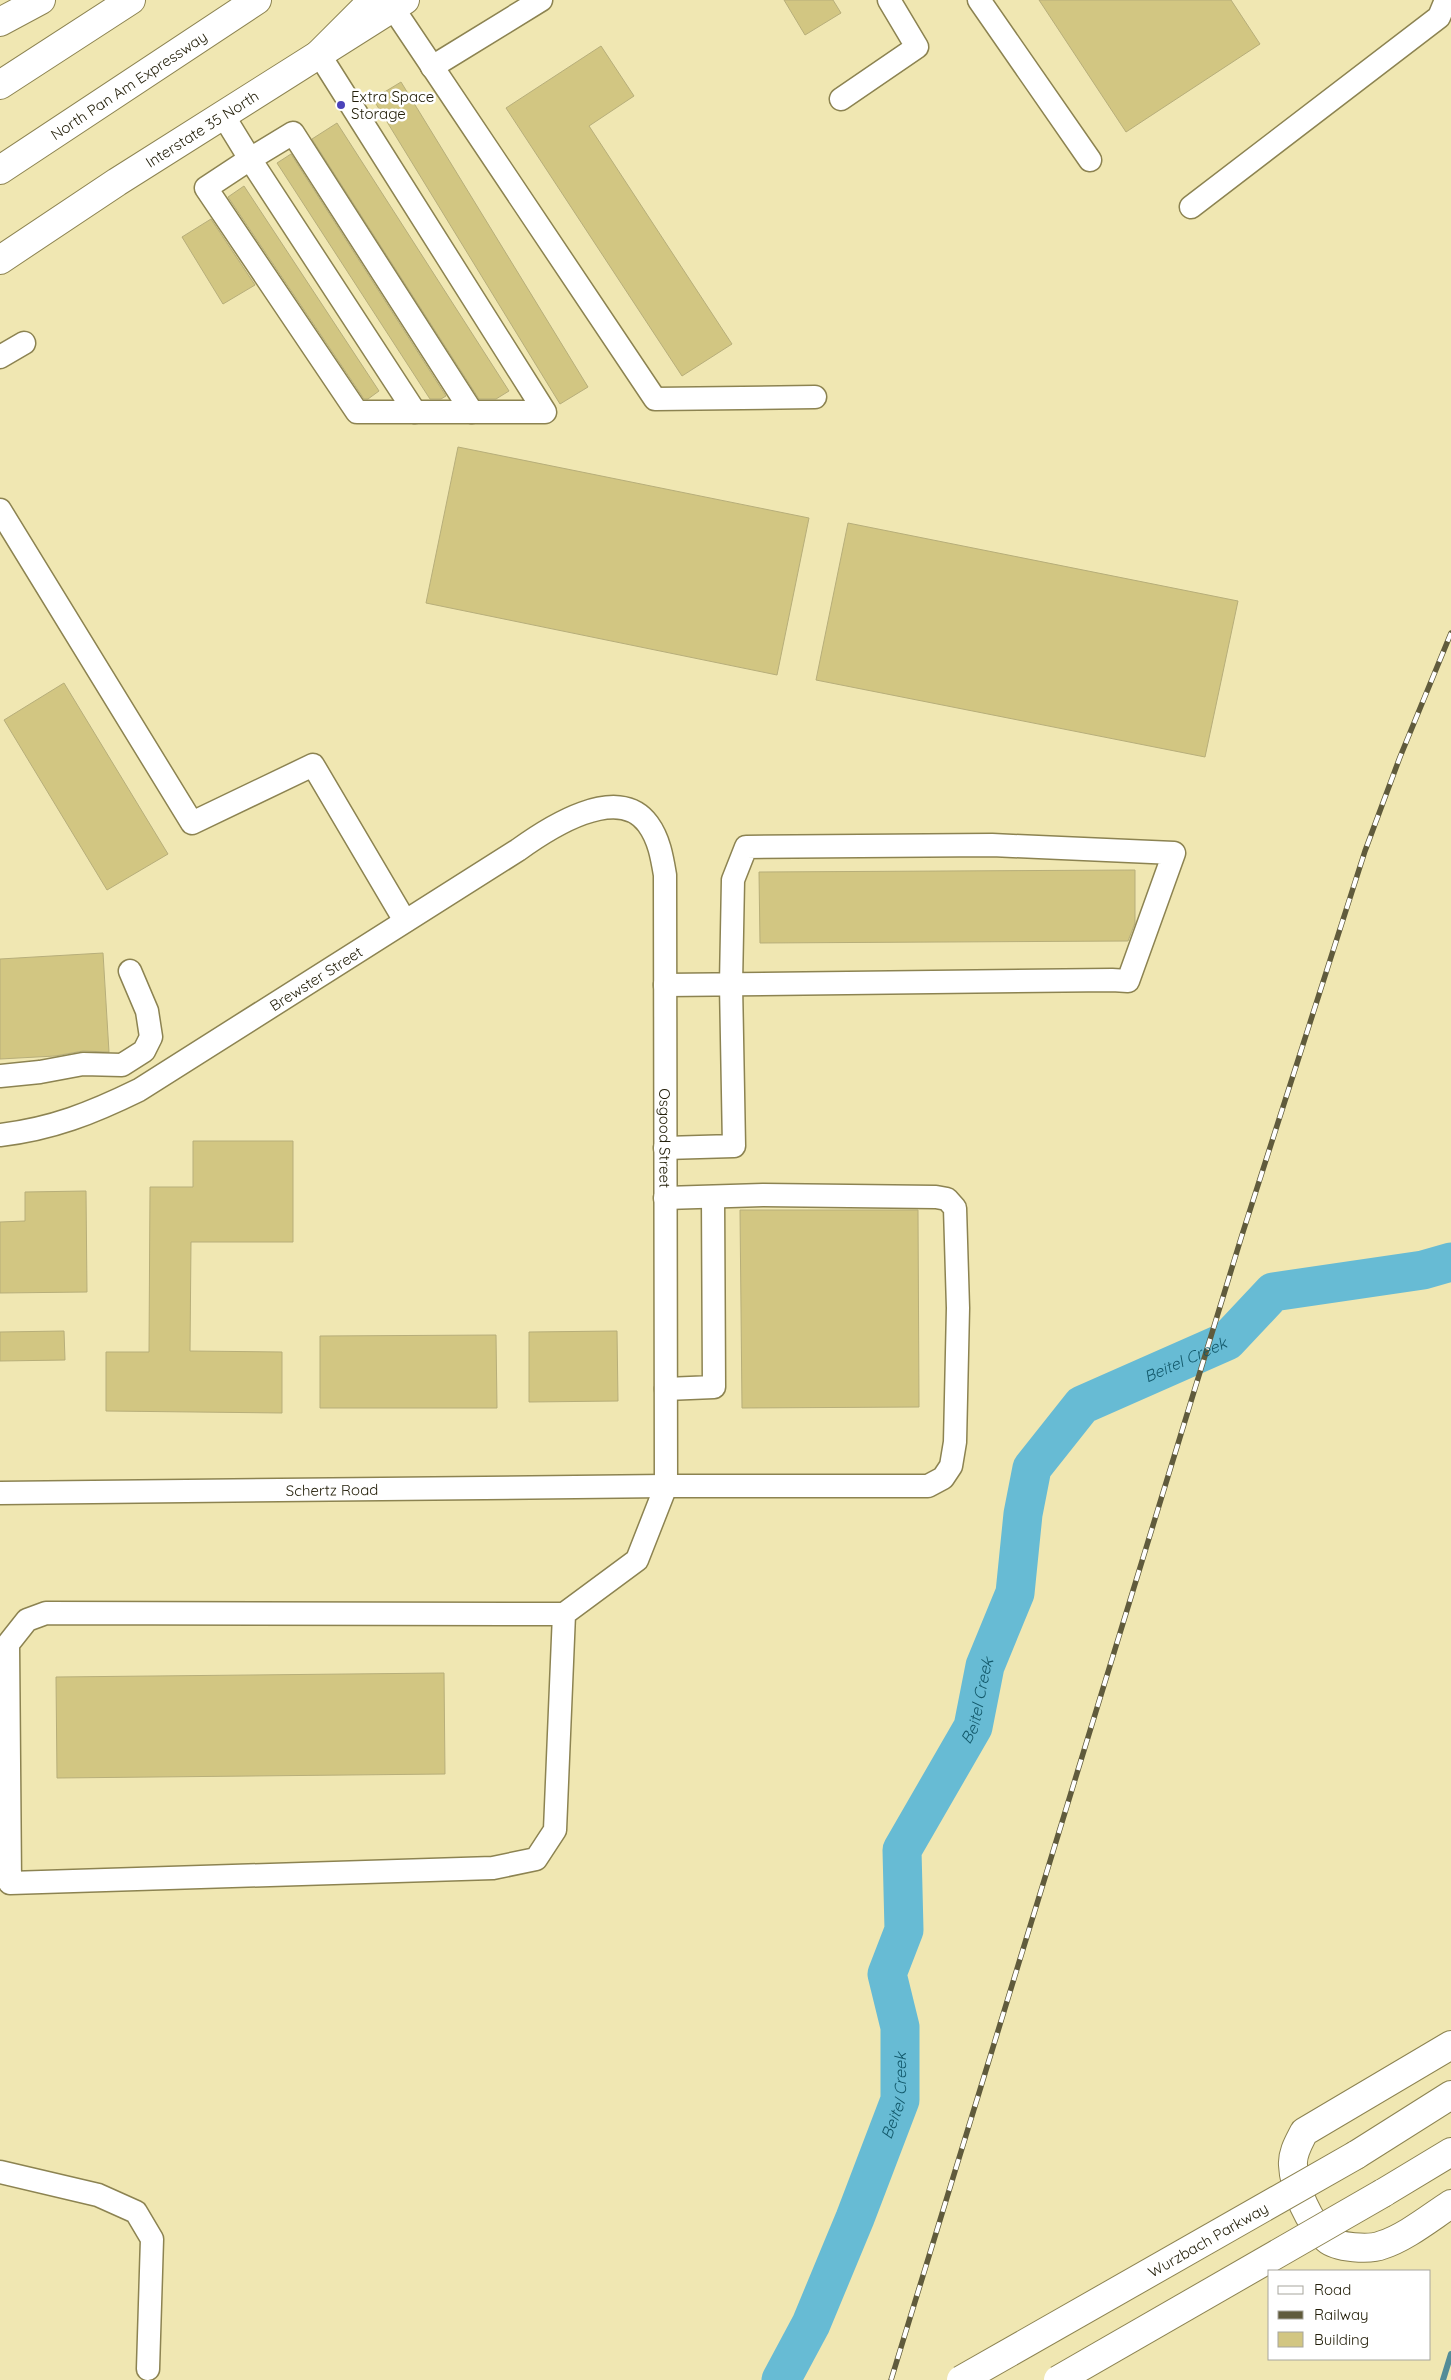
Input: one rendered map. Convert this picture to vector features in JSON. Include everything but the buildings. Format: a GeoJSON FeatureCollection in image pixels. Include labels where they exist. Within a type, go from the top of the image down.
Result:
{"type":"FeatureCollection","features":[{"type":"Feature","properties":{"kind":"main road"},"geometry":{"type":"LineString","coordinates":[[0,22],[41,0]]}},
{"type":"Feature","properties":{"kind":"main road"},"geometry":{"type":"LineString","coordinates":[[0,85],[131,0]]}},
{"type":"Feature","properties":{"kind":"main road","name":"North Pan Am Expressway"},"geometry":{"type":"LineString","coordinates":[[0,170],[257,0]]}},
{"type":"Feature","properties":{"kind":"main road","name":"Interstate 35 North"},"geometry":{"type":"LineString","coordinates":[[0,260],[116,182],[320,54],[391,3]]}},
{"type":"Feature","properties":{"kind":"main road"},"geometry":{"type":"LineString","coordinates":[[1451,2045],[1304,2132],[1295,2149],[1293,2164],[1304,2208],[1328,2240],[1344,2245],[1360,2248],[1382,2245],[1451,2204]]}},
{"type":"Feature","properties":{"kind":"main road","name":"Wurzbach Parkway"},"geometry":{"type":"LineString","coordinates":[[961,2380],[1356,2155],[1451,2095]]}},
{"type":"Feature","properties":{"kind":"main road"},"geometry":{"type":"LineString","coordinates":[[1058,2380],[1384,2193],[1451,2152]]}},
{"type":"Feature","properties":{"kind":"street"},"geometry":{"type":"LineString","coordinates":[[432,68],[541,0]]}},
{"type":"Feature","properties":{"kind":"street"},"geometry":{"type":"LineString","coordinates":[[841,98],[917,47],[889,0]]}},
{"type":"Feature","properties":{"kind":"street"},"geometry":{"type":"LineString","coordinates":[[979,0],[1090,160]]}},
{"type":"Feature","properties":{"kind":"street"},"geometry":{"type":"LineString","coordinates":[[1191,207],[1439,17],[1446,0]]}},
{"type":"Feature","properties":{"kind":"street"},"geometry":{"type":"LineString","coordinates":[[391,3],[432,68],[655,399],[815,397]]}},
{"type":"Feature","properties":{"kind":"street"},"geometry":{"type":"LineString","coordinates":[[320,54],[544,412],[472,412],[357,412],[206,188],[293,133],[472,412]]}},
{"type":"Feature","properties":{"kind":"street"},"geometry":{"type":"LineString","coordinates":[[223,116],[415,412]]}},
{"type":"Feature","properties":{"kind":"street"},"geometry":{"type":"LineString","coordinates":[[0,357],[24,343]]}},
{"type":"Feature","properties":{"kind":"street"},"geometry":{"type":"LineString","coordinates":[[0,510],[192,823],[313,765],[405,922]]}},
{"type":"Feature","properties":{"kind":"street","name":"Brewster Street"},"geometry":{"type":"LineString","coordinates":[[0,1135],[35,1131],[80,1117],[139,1090],[405,922],[548,828],[576,815],[625,807]]}},
{"type":"Feature","properties":{"kind":"street","name":"Osgood Street"},"geometry":{"type":"LineString","coordinates":[[625,807],[636,812],[648,823],[660,850],[665,875],[666,1486]]}},
{"type":"Feature","properties":{"kind":"street"},"geometry":{"type":"LineString","coordinates":[[665,985],[731,984],[1128,981],[1174,852],[992,845],[746,847],[733,880],[731,984],[734,1146],[665,1148]]}},
{"type":"Feature","properties":{"kind":"street"},"geometry":{"type":"LineString","coordinates":[[0,1076],[40,1072],[83,1064],[122,1065],[144,1051],[151,1037],[147,1011],[130,971]]}},
{"type":"Feature","properties":{"kind":"street"},"geometry":{"type":"LineString","coordinates":[[122,1065],[139,1090]]}},
{"type":"Feature","properties":{"kind":"street","name":"Schertz Road"},"geometry":{"type":"LineString","coordinates":[[0,1493],[666,1486],[928,1486],[943,1478],[951,1466],[956,1442],[958,1308],[955,1208],[947,1199],[936,1197],[792,1195],[665,1198]]}},
{"type":"Feature","properties":{"kind":"street"},"geometry":{"type":"LineString","coordinates":[[666,1389],[714,1388],[713,1196]]}},
{"type":"Feature","properties":{"kind":"street"},"geometry":{"type":"LineString","coordinates":[[564,1614],[555,1830],[536,1859],[493,1868],[5,1883],[8,1644],[27,1620],[46,1613],[564,1614],[637,1560],[666,1486]]}},
{"type":"Feature","properties":{"kind":"street"},"geometry":{"type":"LineString","coordinates":[[0,2172],[98,2195],[136,2212],[152,2238],[148,2369]]}},
{"type":"Feature","properties":{"kind":"waterway","name":"Beitel Creek"},"geometry":{"type":"LineString","coordinates":[[781,2380],[811,2324],[855,2218],[900,2100],[900,2027],[887,1974],[904,1930],[902,1850],[973,1727],[985,1666],[1015,1593],[1023,1514],[1032,1468],[1082,1405],[1227,1341],[1273,1292],[1423,1270],[1451,1262]]}},
{"type":"Feature","properties":{"kind":"waterway"},"geometry":{"type":"LineString","coordinates":[[1443,2380],[1451,2354]]}},
{"type":"Feature","properties":{"kind":"railway"},"geometry":{"type":"LineString","coordinates":[[891,2380],[1242,1235],[1365,851],[1400,757],[1451,633]]}},
{"type":"Feature","properties":{"kind":"place","name":"Extra Space Storage"},"geometry":{"type":"Point","coordinates":[341,105]}}]}
